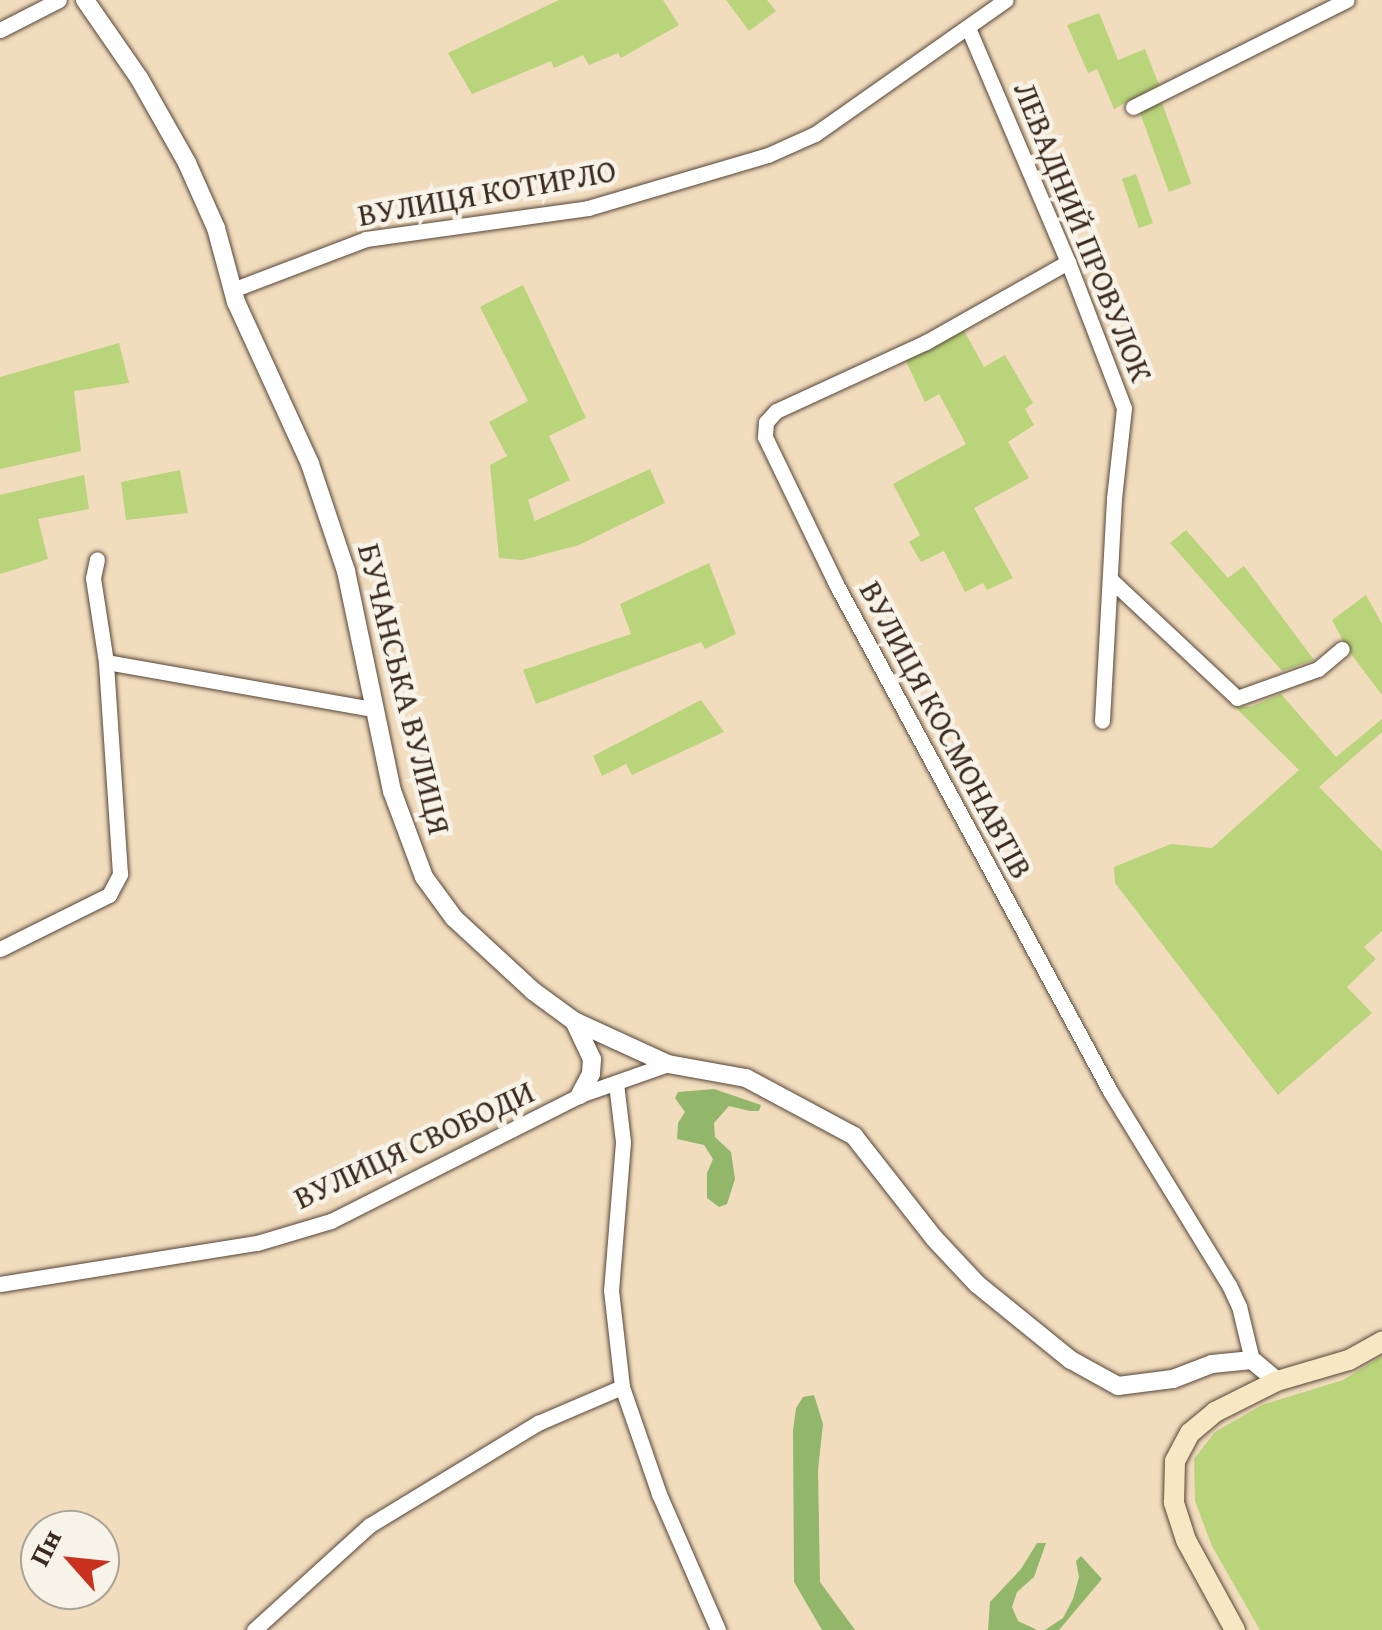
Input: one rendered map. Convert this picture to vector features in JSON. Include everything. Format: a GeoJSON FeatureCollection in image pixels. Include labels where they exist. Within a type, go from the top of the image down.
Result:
{"type":"FeatureCollection","features":[{"type":"Feature","properties":{"kind":"main road"},"geometry":{"type":"LineString","coordinates":[[1235,1630],[1186,1540],[1174,1502],[1174,1460],[1190,1433],[1215,1412],[1277,1381],[1349,1360],[1382,1342]]}},
{"type":"Feature","properties":{"kind":"street"},"geometry":{"type":"LineString","coordinates":[[0,30],[58,0]]}},
{"type":"Feature","properties":{"kind":"street","name":"БУЧАНСЬКА ВУЛИЦЯ"},"geometry":{"type":"LineString","coordinates":[[85,0],[139,78],[187,163],[216,228],[232,290],[310,464],[346,570],[392,791],[424,877],[454,918],[488,952],[574,1021],[668,1064],[746,1078],[854,1136],[934,1238],[977,1284],[1071,1360],[1118,1386],[1173,1379],[1212,1364],[1252,1360]]}},
{"type":"Feature","properties":{"kind":"street","name":"ВУЛИЦЯ КОТИРЛО"},"geometry":{"type":"LineString","coordinates":[[232,290],[366,238],[588,208],[768,155],[815,134],[969,30],[1006,0]]}},
{"type":"Feature","properties":{"kind":"street"},"geometry":{"type":"LineString","coordinates":[[1132,107],[1347,0]]}},
{"type":"Feature","properties":{"kind":"street","name":"ЛЕВАДНИЙ ПРОВУЛОК"},"geometry":{"type":"LineString","coordinates":[[969,30],[1068,262],[1124,408],[1102,722]]}},
{"type":"Feature","properties":{"kind":"street","name":"ВУЛИЦЯ КОСМОНАВТІВ"},"geometry":{"type":"LineString","coordinates":[[1068,262],[926,342],[776,411],[766,422],[765,437],[836,584],[1100,1074],[1229,1285],[1240,1306],[1252,1360]]}},
{"type":"Feature","properties":{"kind":"street"},"geometry":{"type":"LineString","coordinates":[[0,949],[109,895],[120,874],[106,662],[93,578],[97,559]]}},
{"type":"Feature","properties":{"kind":"street"},"geometry":{"type":"LineString","coordinates":[[1110,579],[1237,698],[1318,669],[1342,648]]}},
{"type":"Feature","properties":{"kind":"street"},"geometry":{"type":"LineString","coordinates":[[106,662],[372,709]]}},
{"type":"Feature","properties":{"kind":"street"},"geometry":{"type":"LineString","coordinates":[[574,1021],[592,1058],[591,1074],[580,1095]]}},
{"type":"Feature","properties":{"kind":"street","name":"ВУЛИЦЯ СВОБОДИ"},"geometry":{"type":"LineString","coordinates":[[0,1284],[257,1243],[330,1221],[580,1095],[668,1064]]}},
{"type":"Feature","properties":{"kind":"street"},"geometry":{"type":"LineString","coordinates":[[616,1083],[623,1142],[611,1290],[622,1387],[659,1494],[718,1630]]}},
{"type":"Feature","properties":{"kind":"street"},"geometry":{"type":"LineString","coordinates":[[1252,1360],[1277,1381]]}},
{"type":"Feature","properties":{"kind":"street"},"geometry":{"type":"LineString","coordinates":[[254,1630],[370,1525],[538,1423],[622,1387]]}},
{"type":"Feature","properties":{"kind":"green space"},"geometry":{"type":"Polygon","coordinates":[[[559,0],[663,0],[679,25],[621,58],[618,53],[589,65],[583,55],[554,68],[551,61],[472,94],[448,53],[559,0]]]}},
{"type":"Feature","properties":{"kind":"green space"},"geometry":{"type":"Polygon","coordinates":[[[726,0],[767,0],[776,11],[749,31],[726,0]]]}},
{"type":"Feature","properties":{"kind":"green space"},"geometry":{"type":"Polygon","coordinates":[[[1099,13],[1118,60],[1145,49],[1159,85],[1114,109],[1097,69],[1088,73],[1067,25],[1099,13]]]}},
{"type":"Feature","properties":{"kind":"green space"},"geometry":{"type":"Polygon","coordinates":[[[1162,103],[1191,184],[1169,192],[1139,111],[1162,103]]]}},
{"type":"Feature","properties":{"kind":"green space"},"geometry":{"type":"Polygon","coordinates":[[[1136,174],[1153,223],[1139,228],[1122,179],[1136,174]]]}},
{"type":"Feature","properties":{"kind":"green space"},"geometry":{"type":"Polygon","coordinates":[[[523,285],[586,418],[549,436],[570,480],[528,500],[535,521],[650,469],[665,503],[579,545],[522,560],[499,558],[490,465],[507,456],[489,422],[528,401],[480,307],[523,285]]]}},
{"type":"Feature","properties":{"kind":"green space"},"geometry":{"type":"Polygon","coordinates":[[[962,327],[984,367],[1005,355],[1033,403],[1025,409],[1034,425],[1008,442],[1029,478],[974,508],[1013,578],[987,590],[983,583],[965,592],[944,551],[921,562],[909,542],[920,535],[893,484],[966,444],[939,394],[925,402],[905,359],[962,327]]]}},
{"type":"Feature","properties":{"kind":"green space"},"geometry":{"type":"Polygon","coordinates":[[[119,343],[129,383],[74,391],[81,451],[0,469],[0,377],[119,343]]]}},
{"type":"Feature","properties":{"kind":"green space"},"geometry":{"type":"Polygon","coordinates":[[[180,470],[188,513],[126,520],[121,482],[180,470]]]}},
{"type":"Feature","properties":{"kind":"green space"},"geometry":{"type":"Polygon","coordinates":[[[84,475],[89,509],[38,519],[48,559],[0,574],[0,495],[84,475]]]}},
{"type":"Feature","properties":{"kind":"green space"},"geometry":{"type":"Polygon","coordinates":[[[1186,530],[1228,578],[1244,566],[1314,660],[1282,671],[1170,543],[1186,530]]]}},
{"type":"Feature","properties":{"kind":"green space"},"geometry":{"type":"Polygon","coordinates":[[[709,563],[736,634],[705,649],[701,642],[536,704],[523,670],[631,634],[620,604],[709,563]]]}},
{"type":"Feature","properties":{"kind":"green space"},"geometry":{"type":"Polygon","coordinates":[[[1366,595],[1382,624],[1382,695],[1348,650],[1332,620],[1366,595]]]}},
{"type":"Feature","properties":{"kind":"green space"},"geometry":{"type":"Polygon","coordinates":[[[1281,694],[1336,757],[1382,719],[1382,732],[1319,787],[1382,851],[1382,931],[1364,947],[1376,959],[1347,987],[1372,1013],[1278,1095],[1115,883],[1114,867],[1171,844],[1212,848],[1299,770],[1234,706],[1250,707],[1281,694]]]}},
{"type":"Feature","properties":{"kind":"green space"},"geometry":{"type":"Polygon","coordinates":[[[701,700],[724,732],[632,775],[626,764],[602,776],[593,756],[701,700]]]}},
{"type":"Feature","properties":{"kind":"green space"},"geometry":{"type":"Polygon","coordinates":[[[714,1089],[761,1105],[759,1111],[729,1106],[714,1123],[715,1137],[731,1152],[735,1179],[727,1204],[719,1207],[707,1198],[707,1173],[713,1159],[704,1145],[677,1139],[678,1123],[685,1112],[675,1098],[678,1092],[714,1089]]]}},
{"type":"Feature","properties":{"kind":"green space"},"geometry":{"type":"Polygon","coordinates":[[[1382,1356],[1382,1630],[1260,1630],[1212,1546],[1195,1501],[1194,1459],[1215,1432],[1262,1405],[1343,1380],[1382,1356]]]}},
{"type":"Feature","properties":{"kind":"green space"},"geometry":{"type":"Polygon","coordinates":[[[814,1395],[823,1424],[818,1470],[820,1582],[855,1630],[822,1630],[794,1582],[793,1431],[796,1408],[803,1397],[814,1395]]]}},
{"type":"Feature","properties":{"kind":"green space"},"geometry":{"type":"Polygon","coordinates":[[[1037,1543],[1046,1543],[1034,1577],[1017,1592],[1012,1607],[1018,1621],[1037,1630],[988,1630],[990,1602],[1021,1569],[1037,1543]]]}},
{"type":"Feature","properties":{"kind":"green space"},"geometry":{"type":"Polygon","coordinates":[[[1081,1556],[1102,1579],[1059,1630],[1045,1630],[1063,1618],[1073,1599],[1079,1577],[1076,1561],[1081,1556]]]}}]}
